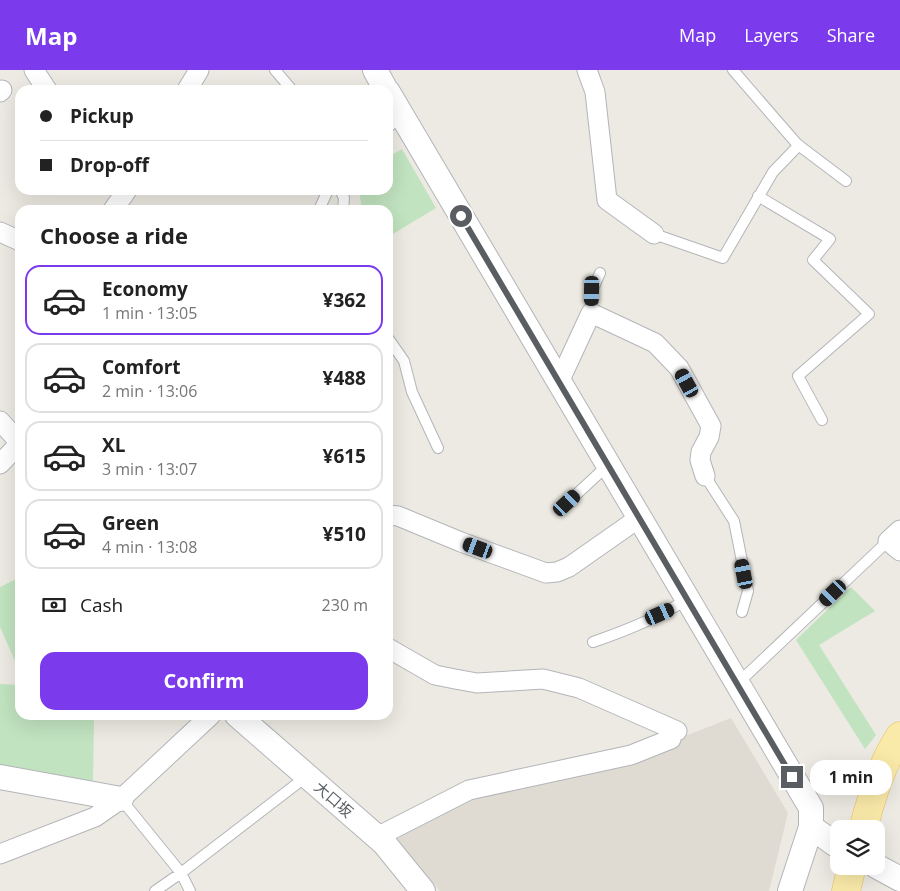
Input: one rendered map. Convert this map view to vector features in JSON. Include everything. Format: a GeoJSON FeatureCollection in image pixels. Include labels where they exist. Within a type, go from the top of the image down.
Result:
{"type":"FeatureCollection","features":[{"type":"Feature","properties":{"kind":"main road"},"geometry":{"type":"LineString","coordinates":[[866,820],[877,780],[900,736]]}},
{"type":"Feature","properties":{"kind":"main road"},"geometry":{"type":"LineString","coordinates":[[846,891],[850,875]]}},
{"type":"Feature","properties":{"kind":"street"},"geometry":{"type":"LineString","coordinates":[[34,70],[44,85]]}},
{"type":"Feature","properties":{"kind":"street"},"geometry":{"type":"LineString","coordinates":[[190,85],[200,70]]}},
{"type":"Feature","properties":{"kind":"street"},"geometry":{"type":"LineString","coordinates":[[374,70],[383,85]]}},
{"type":"Feature","properties":{"kind":"street"},"geometry":{"type":"LineString","coordinates":[[587,70],[595,92],[607,200],[654,234]]}},
{"type":"Feature","properties":{"kind":"street"},"geometry":{"type":"LineString","coordinates":[[395,122],[559,382],[810,808],[811,827],[790,891]]}},
{"type":"Feature","properties":{"kind":"street"},"geometry":{"type":"LineString","coordinates":[[0,232],[15,240]]}},
{"type":"Feature","properties":{"kind":"street"},"geometry":{"type":"LineString","coordinates":[[559,382],[591,313],[655,343],[679,368],[710,426],[710,437],[701,452],[700,460],[704,476]]}},
{"type":"Feature","properties":{"kind":"street"},"geometry":{"type":"LineString","coordinates":[[0,421],[15,438]]}},
{"type":"Feature","properties":{"kind":"street"},"geometry":{"type":"LineString","coordinates":[[0,464],[15,448]]}},
{"type":"Feature","properties":{"kind":"street"},"geometry":{"type":"LineString","coordinates":[[393,516],[546,573],[569,568],[639,518]]}},
{"type":"Feature","properties":{"kind":"street"},"geometry":{"type":"LineString","coordinates":[[377,837],[469,790],[631,755],[674,734],[579,688],[543,679],[477,683],[455,679],[435,675],[393,651]]}},
{"type":"Feature","properties":{"kind":"street"},"geometry":{"type":"LineString","coordinates":[[0,854],[95,817],[121,799],[206,720]]}},
{"type":"Feature","properties":{"kind":"street","name":"大口坂"},"geometry":{"type":"LineString","coordinates":[[243,720],[384,843],[423,891]]}},
{"type":"Feature","properties":{"kind":"street"},"geometry":{"type":"LineString","coordinates":[[0,777],[121,799]]}},
{"type":"Feature","properties":{"kind":"street"},"geometry":{"type":"LineString","coordinates":[[811,827],[830,841]]}},
{"type":"Feature","properties":{"kind":"street"},"geometry":{"type":"LineString","coordinates":[[885,871],[900,879]]}},
{"type":"Feature","properties":{"kind":"lane"},"geometry":{"type":"LineString","coordinates":[[276,70],[288,85]]}},
{"type":"Feature","properties":{"kind":"lane"},"geometry":{"type":"LineString","coordinates":[[733,70],[799,145],[846,181]]}},
{"type":"Feature","properties":{"kind":"lane"},"geometry":{"type":"LineString","coordinates":[[654,234],[723,258],[772,172],[799,145]]}},
{"type":"Feature","properties":{"kind":"lane"},"geometry":{"type":"LineString","coordinates":[[758,196],[830,239],[813,260],[869,314],[798,376],[822,420]]}},
{"type":"Feature","properties":{"kind":"lane"},"geometry":{"type":"LineString","coordinates":[[591,313],[592,291],[600,273]]}},
{"type":"Feature","properties":{"kind":"lane"},"geometry":{"type":"LineString","coordinates":[[393,345],[404,361],[412,392],[438,448]]}},
{"type":"Feature","properties":{"kind":"lane"},"geometry":{"type":"LineString","coordinates":[[567,503],[608,465]]}},
{"type":"Feature","properties":{"kind":"lane"},"geometry":{"type":"LineString","coordinates":[[704,476],[734,521],[748,591],[742,612]]}},
{"type":"Feature","properties":{"kind":"lane"},"geometry":{"type":"LineString","coordinates":[[737,684],[896,540]]}},
{"type":"Feature","properties":{"kind":"lane"},"geometry":{"type":"LineString","coordinates":[[593,642],[675,608],[687,599]]}},
{"type":"Feature","properties":{"kind":"lane"},"geometry":{"type":"LineString","coordinates":[[155,891],[307,776]]}},
{"type":"Feature","properties":{"kind":"lane"},"geometry":{"type":"LineString","coordinates":[[121,799],[181,873],[190,891]]}},
{"type":"Feature","properties":{"kind":"shaded area"},"geometry":{"type":"Polygon","coordinates":[[[731,718],[788,813],[769,891],[440,891],[392,836],[468,794],[591,773],[731,718]]]}},
{"type":"Feature","properties":{"kind":"green space"},"geometry":{"type":"Polygon","coordinates":[[[402,149],[436,208],[393,234],[393,205],[361,205],[360,195],[393,195],[393,154],[402,149]]]}},
{"type":"Feature","properties":{"kind":"green space"},"geometry":{"type":"Polygon","coordinates":[[[15,580],[15,661],[0,627],[0,587],[15,580]]]}},
{"type":"Feature","properties":{"kind":"green space"},"geometry":{"type":"Polygon","coordinates":[[[851,587],[875,611],[819,645],[876,735],[865,749],[796,640],[851,587]]]}},
{"type":"Feature","properties":{"kind":"green space"},"geometry":{"type":"Polygon","coordinates":[[[0,684],[15,685],[15,720],[94,720],[93,781],[0,766],[0,684]]]}},
{"type":"Feature","properties":{"kind":"route"},"geometry":{"type":"LineString","coordinates":[[461,216],[792,777]]}}]}
